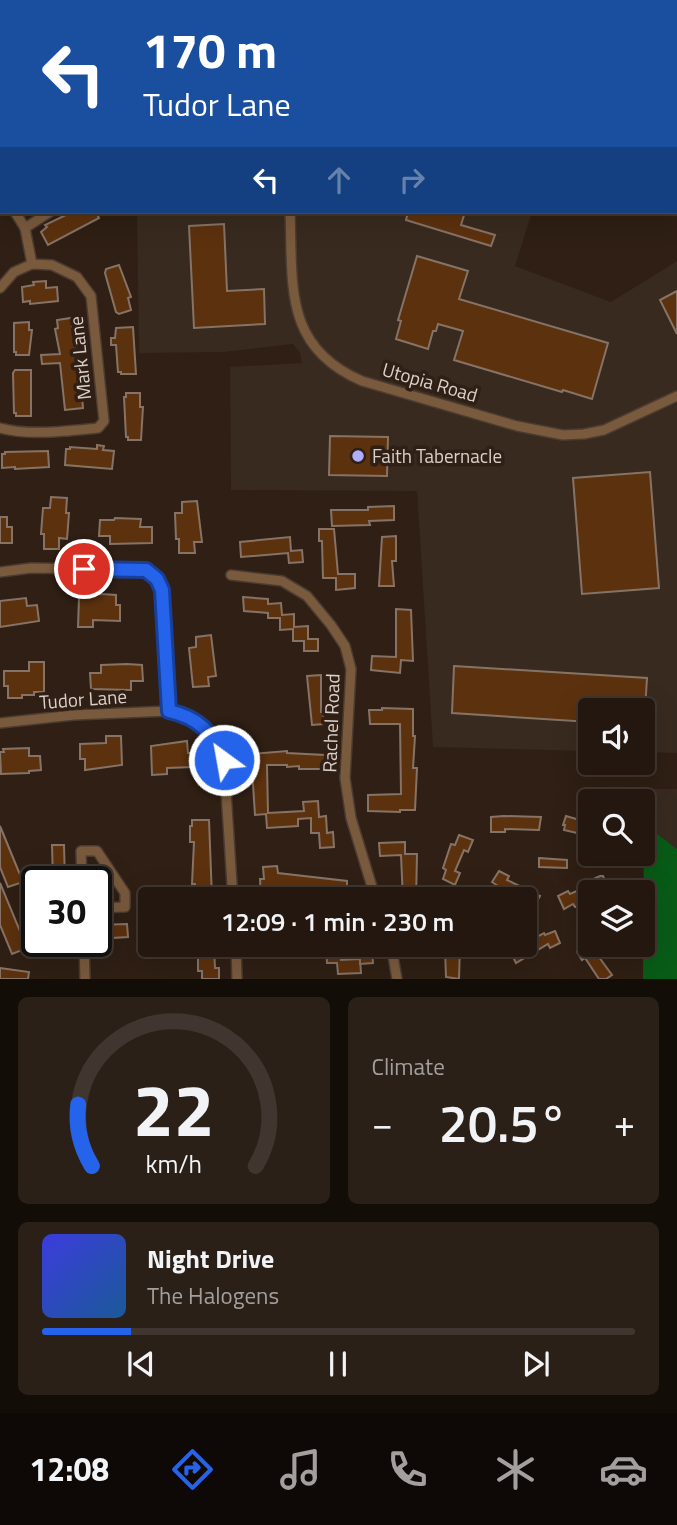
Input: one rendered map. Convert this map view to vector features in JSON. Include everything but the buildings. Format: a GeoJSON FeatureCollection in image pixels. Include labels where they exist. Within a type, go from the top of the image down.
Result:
{"type":"FeatureCollection","features":[{"type":"Feature","properties":{"kind":"street"},"geometry":{"type":"LineString","coordinates":[[0,288],[14,272],[33,264],[25,228],[16,214]]}},
{"type":"Feature","properties":{"kind":"street"},"geometry":{"type":"LineString","coordinates":[[25,228],[47,214]]}},
{"type":"Feature","properties":{"kind":"street","name":"Utopia Road"},"geometry":{"type":"LineString","coordinates":[[290,214],[295,305],[302,327],[312,346],[343,373],[362,381],[517,426],[563,435],[604,430],[677,396]]}},
{"type":"Feature","properties":{"kind":"street","name":"Mark Lane"},"geometry":{"type":"LineString","coordinates":[[0,428],[15,432],[85,429],[98,428],[104,421],[91,296],[77,277],[52,265],[33,264]]}},
{"type":"Feature","properties":{"kind":"street"},"geometry":{"type":"LineString","coordinates":[[0,572],[31,568],[146,570],[157,579],[162,590],[169,711]]}},
{"type":"Feature","properties":{"kind":"street","name":"Rachel Road"},"geometry":{"type":"LineString","coordinates":[[231,575],[282,581],[307,596],[345,646],[351,669],[345,778],[351,818],[372,887]]}},
{"type":"Feature","properties":{"kind":"street","name":"Tudor Lane"},"geometry":{"type":"LineString","coordinates":[[0,723],[74,715],[169,711],[185,715],[200,724],[214,740],[224,760],[232,887]]}},
{"type":"Feature","properties":{"kind":"street"},"geometry":{"type":"LineString","coordinates":[[81,866],[81,851],[97,851],[107,866]]}},
{"type":"Feature","properties":{"kind":"street"},"geometry":{"type":"LineString","coordinates":[[112,874],[125,893],[125,907],[112,907]]}},
{"type":"Feature","properties":{"kind":"street"},"geometry":{"type":"LineString","coordinates":[[84,957],[85,979]]}},
{"type":"Feature","properties":{"kind":"street"},"geometry":{"type":"LineString","coordinates":[[236,957],[237,979]]}},
{"type":"Feature","properties":{"kind":"street"},"geometry":{"type":"LineString","coordinates":[[393,957],[397,979]]}},
{"type":"Feature","properties":{"kind":"shaded area"},"geometry":{"type":"Polygon","coordinates":[[[137,214],[531,214],[515,266],[611,302],[677,261],[677,753],[655,752],[655,698],[578,698],[578,751],[433,747],[417,491],[231,490],[230,367],[302,363],[300,353],[293,344],[224,352],[139,353],[137,214]]]}},
{"type":"Feature","properties":{"kind":"shaded area"},"geometry":{"type":"Polygon","coordinates":[[[655,789],[677,789],[677,849],[655,832],[655,789]]]}},
{"type":"Feature","properties":{"kind":"green space"},"geometry":{"type":"Polygon","coordinates":[[[655,832],[677,849],[677,979],[643,979],[643,957],[655,957],[655,880],[644,880],[644,866],[655,866],[655,832]]]}},
{"type":"Feature","properties":{"kind":"place","name":"Faith Tabernacle"},"geometry":{"type":"Point","coordinates":[358,456]}},
{"type":"Feature","properties":{"kind":"route"},"geometry":{"type":"LineString","coordinates":[[84,569],[146,570],[157,579],[162,590],[169,711],[185,715],[200,724],[214,740],[224,760]]}}]}
